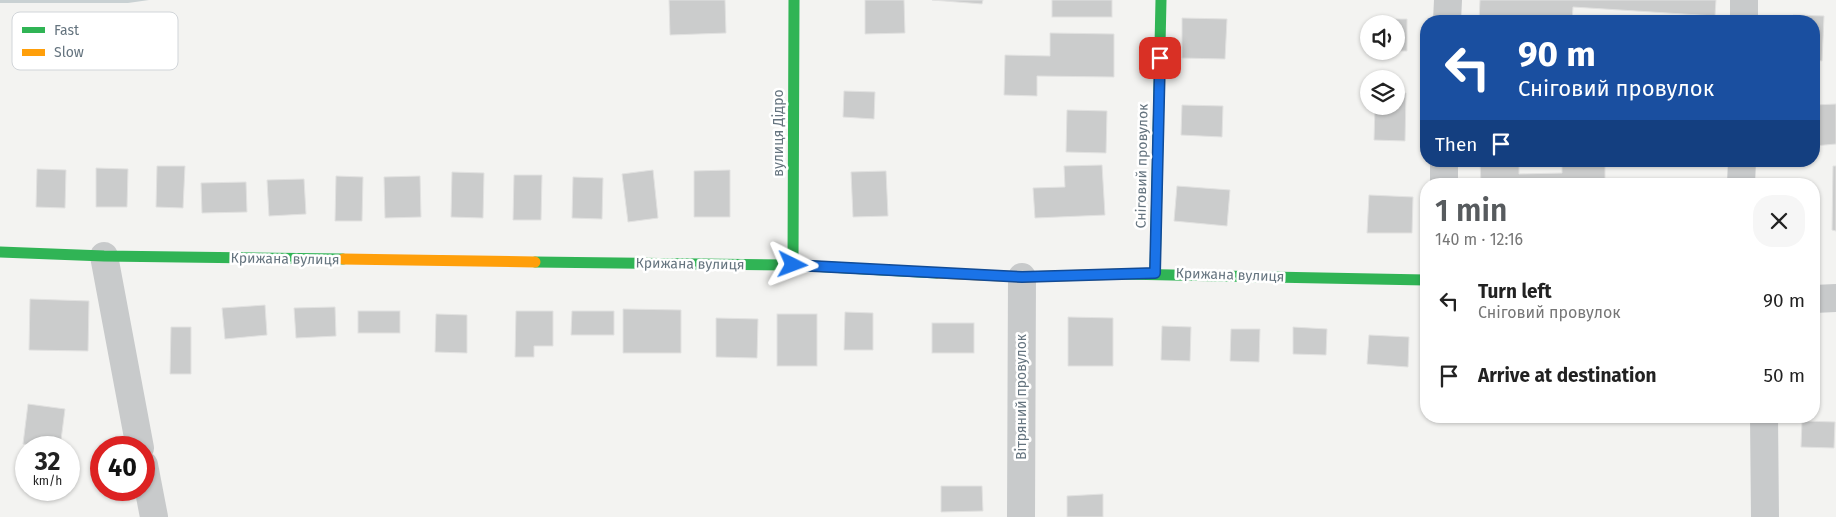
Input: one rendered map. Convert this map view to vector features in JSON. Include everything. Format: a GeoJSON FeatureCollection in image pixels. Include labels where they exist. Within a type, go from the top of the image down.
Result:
{"type":"FeatureCollection","features":[{"type":"Feature","properties":{"kind":"street","name":"вулиця Дідро"},"geometry":{"type":"LineString","coordinates":[[793,265],[794,0]]}},
{"type":"Feature","properties":{"kind":"street","name":"Сніговий провулок"},"geometry":{"type":"LineString","coordinates":[[1155,273],[1161,0]]}},
{"type":"Feature","properties":{"kind":"street"},"geometry":{"type":"LineString","coordinates":[[1447,15],[1448,0]]}},
{"type":"Feature","properties":{"kind":"street"},"geometry":{"type":"LineString","coordinates":[[1744,0],[1744,15]]}},
{"type":"Feature","properties":{"kind":"street","name":"Крижана вулиця"},"geometry":{"type":"LineString","coordinates":[[0,252],[104,256],[793,265],[1022,277],[1155,273],[1420,280]]}},
{"type":"Feature","properties":{"kind":"street"},"geometry":{"type":"LineString","coordinates":[[104,256],[138,436]]}},
{"type":"Feature","properties":{"kind":"street","name":"Вітряний провулок"},"geometry":{"type":"LineString","coordinates":[[1021,517],[1022,277]]}},
{"type":"Feature","properties":{"kind":"street"},"geometry":{"type":"LineString","coordinates":[[1820,299],[1836,298]]}},
{"type":"Feature","properties":{"kind":"street"},"geometry":{"type":"LineString","coordinates":[[1764,423],[1765,517]]}},
{"type":"Feature","properties":{"kind":"street"},"geometry":{"type":"LineString","coordinates":[[151,501],[154,517]]}},
{"type":"Feature","properties":{"kind":"shaded area"},"geometry":{"type":"Polygon","coordinates":[[[0,0],[149,0],[128,3],[0,3],[0,0]]]}},
{"type":"Feature","properties":{"kind":"building"},"geometry":{"type":"Polygon","coordinates":[[[669,0],[725,0],[726,33],[670,35],[669,0]]]}},
{"type":"Feature","properties":{"kind":"building"},"geometry":{"type":"Polygon","coordinates":[[[865,0],[904,0],[905,33],[865,34],[865,0]]]}},
{"type":"Feature","properties":{"kind":"building"},"geometry":{"type":"Polygon","coordinates":[[[932,0],[983,0],[982,4],[932,0]]]}},
{"type":"Feature","properties":{"kind":"building"},"geometry":{"type":"Polygon","coordinates":[[[1052,0],[1112,0],[1112,17],[1052,17],[1052,0]]]}},
{"type":"Feature","properties":{"kind":"building"},"geometry":{"type":"Polygon","coordinates":[[[1480,0],[1716,0],[1715,15],[1573,7],[1572,15],[1479,15],[1480,0]]]}},
{"type":"Feature","properties":{"kind":"building"},"geometry":{"type":"Polygon","coordinates":[[[1820,16],[1824,16],[1822,61],[1820,61],[1820,16]]]}},
{"type":"Feature","properties":{"kind":"building"},"geometry":{"type":"Polygon","coordinates":[[[1182,18],[1227,19],[1225,59],[1182,58],[1182,18]]]}},
{"type":"Feature","properties":{"kind":"building"},"geometry":{"type":"Polygon","coordinates":[[[1405,19],[1407,19],[1407,51],[1405,51],[1405,19]]]}},
{"type":"Feature","properties":{"kind":"building"},"geometry":{"type":"Polygon","coordinates":[[[1050,33],[1114,34],[1114,77],[1037,76],[1037,96],[1004,95],[1005,55],[1050,56],[1050,33]]]}},
{"type":"Feature","properties":{"kind":"building"},"geometry":{"type":"Polygon","coordinates":[[[844,91],[875,92],[874,119],[843,117],[844,91]]]}},
{"type":"Feature","properties":{"kind":"building"},"geometry":{"type":"Polygon","coordinates":[[[1406,93],[1405,141],[1374,140],[1375,115],[1405,115],[1406,93]]]}},
{"type":"Feature","properties":{"kind":"building"},"geometry":{"type":"Polygon","coordinates":[[[1836,104],[1836,144],[1820,145],[1820,105],[1836,104]]]}},
{"type":"Feature","properties":{"kind":"building"},"geometry":{"type":"Polygon","coordinates":[[[1182,105],[1223,106],[1222,137],[1181,135],[1182,105]]]}},
{"type":"Feature","properties":{"kind":"building"},"geometry":{"type":"Polygon","coordinates":[[[1067,110],[1107,111],[1106,153],[1066,152],[1067,110]]]}},
{"type":"Feature","properties":{"kind":"building"},"geometry":{"type":"Polygon","coordinates":[[[1102,165],[1105,215],[1035,218],[1033,188],[1065,187],[1064,166],[1102,165]]]}},
{"type":"Feature","properties":{"kind":"building"},"geometry":{"type":"Polygon","coordinates":[[[157,166],[185,166],[183,208],[156,207],[157,166]]]}},
{"type":"Feature","properties":{"kind":"building"},"geometry":{"type":"Polygon","coordinates":[[[1833,166],[1836,166],[1836,231],[1832,230],[1833,166]]]}},
{"type":"Feature","properties":{"kind":"building"},"geometry":{"type":"Polygon","coordinates":[[[1480,167],[1519,167],[1519,174],[1562,173],[1562,167],[1605,167],[1605,178],[1481,178],[1480,167]]]}},
{"type":"Feature","properties":{"kind":"building"},"geometry":{"type":"Polygon","coordinates":[[[96,168],[128,169],[127,207],[96,207],[96,168]]]}},
{"type":"Feature","properties":{"kind":"building"},"geometry":{"type":"Polygon","coordinates":[[[37,169],[66,170],[65,208],[36,207],[37,169]]]}},
{"type":"Feature","properties":{"kind":"building"},"geometry":{"type":"Polygon","coordinates":[[[653,170],[658,218],[628,222],[622,174],[653,170]]]}},
{"type":"Feature","properties":{"kind":"building"},"geometry":{"type":"Polygon","coordinates":[[[730,170],[730,217],[694,217],[694,171],[730,170]]]}},
{"type":"Feature","properties":{"kind":"building"},"geometry":{"type":"Polygon","coordinates":[[[886,171],[888,216],[853,217],[851,172],[886,171]]]}},
{"type":"Feature","properties":{"kind":"building"},"geometry":{"type":"Polygon","coordinates":[[[452,172],[484,173],[483,218],[451,217],[452,172]]]}},
{"type":"Feature","properties":{"kind":"building"},"geometry":{"type":"Polygon","coordinates":[[[514,175],[542,175],[541,220],[513,220],[514,175]]]}},
{"type":"Feature","properties":{"kind":"building"},"geometry":{"type":"Polygon","coordinates":[[[336,176],[363,177],[362,221],[335,221],[336,176]]]}},
{"type":"Feature","properties":{"kind":"building"},"geometry":{"type":"Polygon","coordinates":[[[420,176],[421,217],[385,218],[384,177],[420,176]]]}},
{"type":"Feature","properties":{"kind":"building"},"geometry":{"type":"Polygon","coordinates":[[[573,177],[603,178],[602,219],[572,218],[573,177]]]}},
{"type":"Feature","properties":{"kind":"building"},"geometry":{"type":"Polygon","coordinates":[[[304,179],[306,214],[269,216],[267,180],[304,179]]]}},
{"type":"Feature","properties":{"kind":"building"},"geometry":{"type":"Polygon","coordinates":[[[246,182],[247,212],[202,213],[201,183],[246,182]]]}},
{"type":"Feature","properties":{"kind":"building"},"geometry":{"type":"Polygon","coordinates":[[[1177,186],[1230,190],[1227,226],[1174,221],[1177,186]]]}},
{"type":"Feature","properties":{"kind":"building"},"geometry":{"type":"Polygon","coordinates":[[[1369,195],[1413,197],[1412,233],[1367,233],[1369,195]]]}},
{"type":"Feature","properties":{"kind":"building"},"geometry":{"type":"Polygon","coordinates":[[[30,299],[89,301],[88,351],[29,350],[30,299]]]}},
{"type":"Feature","properties":{"kind":"building"},"geometry":{"type":"Polygon","coordinates":[[[265,305],[267,335],[225,339],[222,308],[265,305]]]}},
{"type":"Feature","properties":{"kind":"building"},"geometry":{"type":"Polygon","coordinates":[[[335,307],[336,336],[296,338],[294,308],[335,307]]]}},
{"type":"Feature","properties":{"kind":"building"},"geometry":{"type":"Polygon","coordinates":[[[623,309],[681,310],[681,353],[623,353],[623,309]]]}},
{"type":"Feature","properties":{"kind":"building"},"geometry":{"type":"Polygon","coordinates":[[[358,311],[400,311],[400,333],[358,333],[358,311]]]}},
{"type":"Feature","properties":{"kind":"building"},"geometry":{"type":"Polygon","coordinates":[[[516,311],[553,311],[553,346],[534,346],[534,357],[515,357],[516,311]]]}},
{"type":"Feature","properties":{"kind":"building"},"geometry":{"type":"Polygon","coordinates":[[[572,311],[614,311],[614,335],[571,335],[572,311]]]}},
{"type":"Feature","properties":{"kind":"building"},"geometry":{"type":"Polygon","coordinates":[[[845,312],[873,313],[873,350],[844,350],[845,312]]]}},
{"type":"Feature","properties":{"kind":"building"},"geometry":{"type":"Polygon","coordinates":[[[436,314],[467,315],[467,353],[435,352],[436,314]]]}},
{"type":"Feature","properties":{"kind":"building"},"geometry":{"type":"Polygon","coordinates":[[[777,314],[817,314],[817,366],[777,366],[777,314]]]}},
{"type":"Feature","properties":{"kind":"building"},"geometry":{"type":"Polygon","coordinates":[[[1068,317],[1113,318],[1113,366],[1068,366],[1068,317]]]}},
{"type":"Feature","properties":{"kind":"building"},"geometry":{"type":"Polygon","coordinates":[[[716,318],[758,319],[757,358],[716,357],[716,318]]]}},
{"type":"Feature","properties":{"kind":"building"},"geometry":{"type":"Polygon","coordinates":[[[932,323],[974,323],[974,353],[932,353],[932,323]]]}},
{"type":"Feature","properties":{"kind":"building"},"geometry":{"type":"Polygon","coordinates":[[[1162,326],[1191,327],[1190,361],[1161,360],[1162,326]]]}},
{"type":"Feature","properties":{"kind":"building"},"geometry":{"type":"Polygon","coordinates":[[[171,327],[191,327],[191,374],[170,374],[171,327]]]}},
{"type":"Feature","properties":{"kind":"building"},"geometry":{"type":"Polygon","coordinates":[[[1293,327],[1327,329],[1326,355],[1293,354],[1293,327]]]}},
{"type":"Feature","properties":{"kind":"building"},"geometry":{"type":"Polygon","coordinates":[[[1231,329],[1260,329],[1259,362],[1230,361],[1231,329]]]}},
{"type":"Feature","properties":{"kind":"building"},"geometry":{"type":"Polygon","coordinates":[[[1369,335],[1409,337],[1408,367],[1367,364],[1369,335]]]}},
{"type":"Feature","properties":{"kind":"building"},"geometry":{"type":"Polygon","coordinates":[[[28,404],[65,409],[62,436],[24,436],[28,404]]]}},
{"type":"Feature","properties":{"kind":"building"},"geometry":{"type":"Polygon","coordinates":[[[1835,422],[1834,448],[1801,447],[1802,423],[1835,422]]]}},
{"type":"Feature","properties":{"kind":"building"},"geometry":{"type":"Polygon","coordinates":[[[941,486],[982,486],[983,511],[941,512],[941,486]]]}},
{"type":"Feature","properties":{"kind":"building"},"geometry":{"type":"Polygon","coordinates":[[[1103,494],[1103,517],[1067,517],[1067,496],[1103,494]]]}},
{"type":"Feature","properties":{"kind":"traffic: fast"},"geometry":{"type":"LineString","coordinates":[[793,265],[794,0]]}},
{"type":"Feature","properties":{"kind":"traffic: fast"},"geometry":{"type":"LineString","coordinates":[[1155,273],[1161,0]]}},
{"type":"Feature","properties":{"kind":"traffic: fast"},"geometry":{"type":"LineString","coordinates":[[0,252],[104,256],[343,259]]}},
{"type":"Feature","properties":{"kind":"traffic: fast"},"geometry":{"type":"LineString","coordinates":[[535,262],[793,265],[937,273]]}},
{"type":"Feature","properties":{"kind":"traffic: fast"},"geometry":{"type":"LineString","coordinates":[[1122,274],[1420,280]]}},
{"type":"Feature","properties":{"kind":"traffic: slow"},"geometry":{"type":"LineString","coordinates":[[343,259],[535,262]]}},
{"type":"Feature","properties":{"kind":"traffic: slow"},"geometry":{"type":"LineString","coordinates":[[937,273],[1022,277],[1122,274]]}},
{"type":"Feature","properties":{"kind":"route"},"geometry":{"type":"LineString","coordinates":[[793,265],[1022,277],[1155,273],[1160,58]]}}]}
